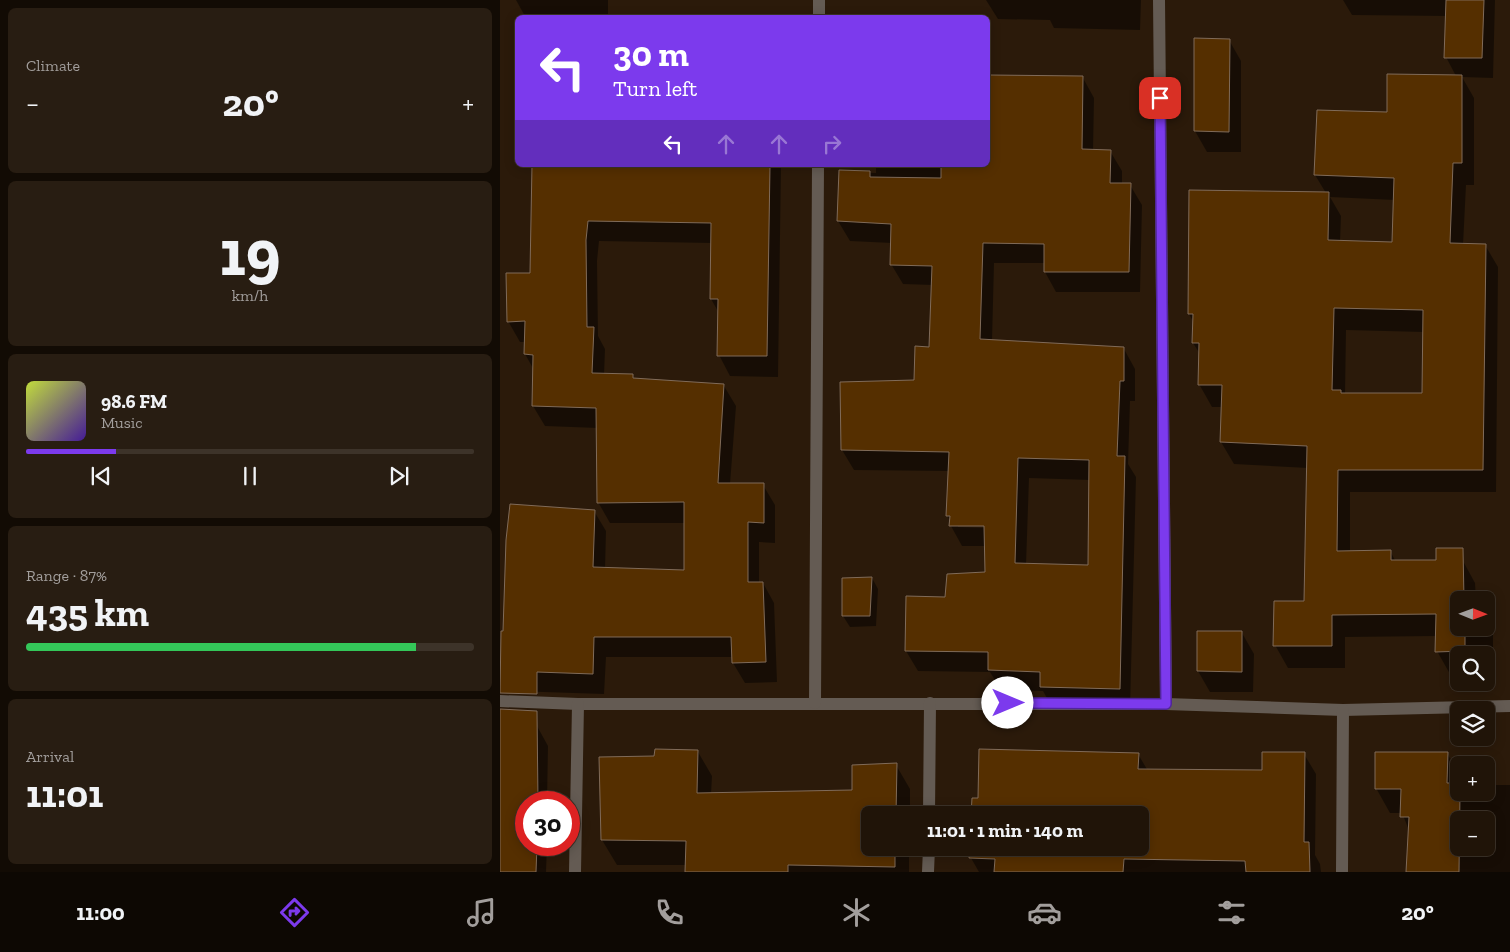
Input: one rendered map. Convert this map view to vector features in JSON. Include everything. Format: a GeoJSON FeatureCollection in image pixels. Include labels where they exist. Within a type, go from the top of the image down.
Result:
{"type":"FeatureCollection","features":[{"type":"Feature","properties":{"kind":"street"},"geometry":{"type":"LineString","coordinates":[[819,0],[819,15]]}},
{"type":"Feature","properties":{"kind":"street"},"geometry":{"type":"LineString","coordinates":[[1159,0],[1166,704]]}},
{"type":"Feature","properties":{"kind":"street"},"geometry":{"type":"LineString","coordinates":[[815,703],[818,167]]}},
{"type":"Feature","properties":{"kind":"street"},"geometry":{"type":"LineString","coordinates":[[500,701],[578,704],[1166,704],[1343,710],[1510,706]]}},
{"type":"Feature","properties":{"kind":"street"},"geometry":{"type":"LineString","coordinates":[[929,806],[930,703]]}},
{"type":"Feature","properties":{"kind":"street"},"geometry":{"type":"LineString","coordinates":[[575,872],[578,704]]}},
{"type":"Feature","properties":{"kind":"street"},"geometry":{"type":"LineString","coordinates":[[1342,872],[1343,710]]}},
{"type":"Feature","properties":{"kind":"street"},"geometry":{"type":"LineString","coordinates":[[928,872],[929,856]]}},
{"type":"Feature","properties":{"kind":"building"},"geometry":{"type":"Polygon","coordinates":[[[1446,0],[1484,0],[1482,58],[1444,58],[1446,0]]]}},
{"type":"Feature","properties":{"kind":"building"},"geometry":{"type":"Polygon","coordinates":[[[1194,38],[1230,39],[1229,132],[1194,131],[1194,38]]]}},
{"type":"Feature","properties":{"kind":"building"},"geometry":{"type":"Polygon","coordinates":[[[1387,74],[1462,75],[1462,163],[1453,163],[1450,243],[1486,244],[1483,470],[1338,470],[1337,551],[1391,550],[1391,560],[1436,560],[1436,548],[1463,548],[1464,591],[1450,591],[1450,636],[1465,636],[1465,646],[1450,646],[1450,652],[1435,652],[1436,614],[1332,615],[1332,646],[1273,646],[1274,601],[1304,601],[1307,446],[1220,442],[1222,385],[1198,385],[1199,343],[1192,343],[1193,314],[1188,314],[1189,190],[1329,192],[1328,240],[1392,242],[1394,178],[1314,175],[1317,110],[1387,112],[1387,74]],[[1334,308],[1332,390],[1341,390],[1341,393],[1422,393],[1423,310],[1334,308]]]}},
{"type":"Feature","properties":{"kind":"building"},"geometry":{"type":"Polygon","coordinates":[[[990,75],[1083,76],[1082,149],[1111,150],[1110,183],[1131,183],[1129,272],[1044,272],[1044,244],[983,243],[980,339],[1124,347],[1124,381],[1120,381],[1117,456],[1125,456],[1120,689],[1040,687],[1040,672],[988,670],[988,652],[905,651],[906,596],[945,597],[947,574],[985,572],[984,526],[949,526],[950,516],[946,516],[949,452],[841,450],[840,382],[914,380],[915,346],[929,347],[932,266],[890,265],[891,224],[837,221],[839,170],[870,171],[870,177],[941,178],[941,167],[990,167],[990,75]],[[1018,458],[1015,563],[1088,565],[1089,460],[1018,458]]]}},
{"type":"Feature","properties":{"kind":"building"},"geometry":{"type":"Polygon","coordinates":[[[532,167],[770,167],[767,356],[717,356],[718,299],[710,299],[711,223],[588,221],[586,240],[587,327],[594,327],[592,373],[633,374],[633,378],[724,384],[718,483],[764,483],[764,523],[748,522],[748,582],[763,582],[766,662],[732,663],[731,637],[594,637],[593,674],[537,672],[537,694],[500,693],[501,631],[503,631],[506,540],[510,504],[595,510],[593,567],[684,570],[684,502],[597,503],[596,408],[532,406],[533,355],[524,354],[525,321],[507,322],[506,273],[530,273],[532,167]]]}},
{"type":"Feature","properties":{"kind":"building"},"geometry":{"type":"Polygon","coordinates":[[[872,577],[870,616],[842,616],[842,578],[872,577]]]}},
{"type":"Feature","properties":{"kind":"building"},"geometry":{"type":"Polygon","coordinates":[[[1197,631],[1242,631],[1242,672],[1197,671],[1197,631]]]}},
{"type":"Feature","properties":{"kind":"building"},"geometry":{"type":"Polygon","coordinates":[[[500,709],[537,711],[538,791],[515,791],[515,856],[537,856],[536,872],[500,872],[500,709]]]}},
{"type":"Feature","properties":{"kind":"building"},"geometry":{"type":"Polygon","coordinates":[[[655,749],[698,750],[697,793],[852,790],[852,765],[897,763],[896,806],[861,806],[861,856],[895,856],[895,867],[788,865],[788,872],[685,872],[686,841],[601,840],[599,757],[654,756],[655,749]]]}},
{"type":"Feature","properties":{"kind":"building"},"geometry":{"type":"Polygon","coordinates":[[[979,749],[1139,753],[1138,769],[1262,770],[1262,752],[1305,752],[1304,842],[1309,842],[1310,872],[1246,872],[1245,861],[1124,859],[1123,872],[994,872],[995,859],[969,858],[969,856],[1149,856],[1149,806],[972,806],[972,798],[978,798],[979,749]]]}},
{"type":"Feature","properties":{"kind":"building"},"geometry":{"type":"Polygon","coordinates":[[[1375,752],[1448,752],[1447,783],[1450,783],[1450,801],[1460,801],[1460,811],[1450,811],[1450,856],[1459,856],[1459,872],[1406,872],[1409,817],[1400,817],[1401,789],[1375,789],[1375,752]]]}},
{"type":"Feature","properties":{"kind":"route"},"geometry":{"type":"LineString","coordinates":[[1008,703],[1166,704],[1160,98]]}}]}
